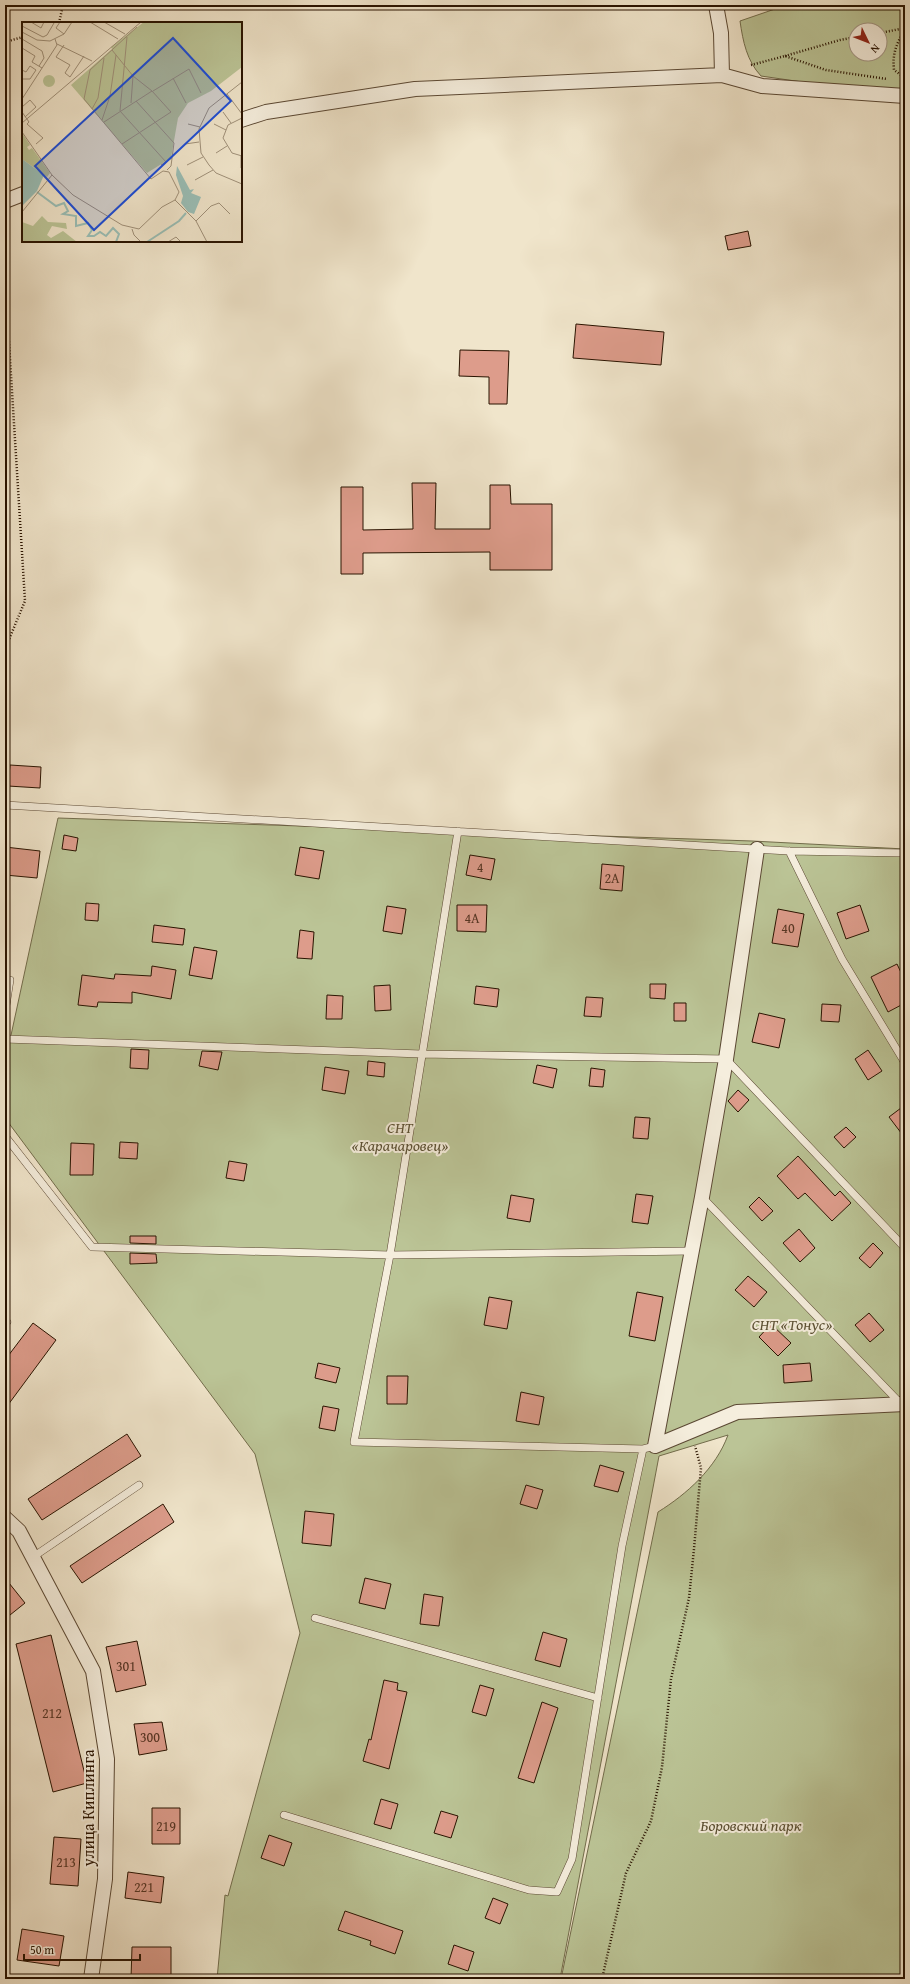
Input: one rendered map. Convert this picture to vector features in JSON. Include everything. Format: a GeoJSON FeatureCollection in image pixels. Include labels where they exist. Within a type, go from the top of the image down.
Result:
{"type":"FeatureCollection","features":[{"type":"Feature","properties":{"kind":"street"},"geometry":{"type":"LineString","coordinates":[[716,5],[721,33],[722,75]]}},
{"type":"Feature","properties":{"kind":"street"},"geometry":{"type":"LineString","coordinates":[[242,120],[266,112],[415,89],[722,75],[762,86],[905,96]]}},
{"type":"Feature","properties":{"kind":"street"},"geometry":{"type":"LineString","coordinates":[[5,201],[22,194]]}},
{"type":"Feature","properties":{"kind":"street"},"geometry":{"type":"LineString","coordinates":[[648,1448],[702,1197],[726,1059],[757,849]]}},
{"type":"Feature","properties":{"kind":"street"},"geometry":{"type":"LineString","coordinates":[[648,1448],[737,1412],[903,1404]]}},
{"type":"Feature","properties":{"kind":"street","name":"улица Киплинга"},"geometry":{"type":"LineString","coordinates":[[5,1518],[19,1531],[93,1671],[108,1759],[105,1879],[91,1979]]}},
{"type":"Feature","properties":{"kind":"lane"},"geometry":{"type":"LineString","coordinates":[[5,805],[789,851],[905,853]]}},
{"type":"Feature","properties":{"kind":"lane"},"geometry":{"type":"LineString","coordinates":[[284,1815],[529,1890],[557,1892],[572,1859],[622,1546],[648,1448],[354,1442],[390,1255],[421,1054],[458,831]]}},
{"type":"Feature","properties":{"kind":"lane"},"geometry":{"type":"LineString","coordinates":[[789,851],[842,959],[905,1063]]}},
{"type":"Feature","properties":{"kind":"lane"},"geometry":{"type":"LineString","coordinates":[[5,1012],[10,980]]}},
{"type":"Feature","properties":{"kind":"lane"},"geometry":{"type":"LineString","coordinates":[[5,1039],[421,1054],[726,1059],[905,1248]]}},
{"type":"Feature","properties":{"kind":"lane"},"geometry":{"type":"LineString","coordinates":[[5,1136],[92,1247],[390,1255],[691,1251]]}},
{"type":"Feature","properties":{"kind":"lane"},"geometry":{"type":"LineString","coordinates":[[702,1197],[903,1404]]}},
{"type":"Feature","properties":{"kind":"lane"},"geometry":{"type":"LineString","coordinates":[[33,1557],[139,1485]]}},
{"type":"Feature","properties":{"kind":"lane"},"geometry":{"type":"LineString","coordinates":[[315,1618],[598,1698]]}},
{"type":"Feature","properties":{"kind":"path"},"geometry":{"type":"LineString","coordinates":[[59,22],[64,5]]}},
{"type":"Feature","properties":{"kind":"path"},"geometry":{"type":"LineString","coordinates":[[888,32],[905,29]]}},
{"type":"Feature","properties":{"kind":"path"},"geometry":{"type":"LineString","coordinates":[[905,29],[896,45],[892,58],[894,70],[905,78]]}},
{"type":"Feature","properties":{"kind":"path"},"geometry":{"type":"LineString","coordinates":[[5,42],[22,37]]}},
{"type":"Feature","properties":{"kind":"path"},"geometry":{"type":"LineString","coordinates":[[751,66],[848,38]]}},
{"type":"Feature","properties":{"kind":"path"},"geometry":{"type":"LineString","coordinates":[[785,56],[826,70],[889,79]]}},
{"type":"Feature","properties":{"kind":"path"},"geometry":{"type":"LineString","coordinates":[[5,235],[5,248]]}},
{"type":"Feature","properties":{"kind":"path"},"geometry":{"type":"LineString","coordinates":[[5,318],[25,601],[5,649]]}},
{"type":"Feature","properties":{"kind":"path"},"geometry":{"type":"LineString","coordinates":[[602,1979],[626,1873],[651,1821],[662,1767],[671,1679],[689,1598],[702,1468],[690,1432]]}},
{"type":"Feature","properties":{"kind":"green space"},"geometry":{"type":"Polygon","coordinates":[[[794,5],[905,5],[905,90],[816,84],[761,76],[752,64],[746,51],[740,21],[775,9],[794,5]]]}},
{"type":"Feature","properties":{"kind":"green space","name":"СНТ «Карачаровец»"},"geometry":{"type":"Polygon","coordinates":[[[58,818],[752,841],[905,849],[905,1979],[561,1979],[658,1512],[679,1497],[699,1479],[716,1458],[728,1435],[659,1456],[560,1979],[217,1979],[225,1895],[228,1896],[300,1633],[255,1454],[5,1118],[5,1063],[58,818]]]}},
{"type":"Feature","properties":{"kind":"building"},"geometry":{"type":"Polygon","coordinates":[[[748,231],[751,246],[728,250],[725,236],[748,231]]]}},
{"type":"Feature","properties":{"kind":"building"},"geometry":{"type":"Polygon","coordinates":[[[576,324],[664,332],[661,365],[573,358],[576,324]]]}},
{"type":"Feature","properties":{"kind":"building"},"geometry":{"type":"Polygon","coordinates":[[[460,350],[509,351],[507,404],[489,404],[489,377],[459,376],[460,350]]]}},
{"type":"Feature","properties":{"kind":"building"},"geometry":{"type":"Polygon","coordinates":[[[412,483],[436,483],[435,529],[490,529],[490,485],[510,485],[511,504],[552,504],[552,570],[490,570],[490,552],[363,553],[363,574],[341,574],[341,487],[363,487],[363,530],[413,529],[412,483]]]}},
{"type":"Feature","properties":{"kind":"building"},"geometry":{"type":"Polygon","coordinates":[[[10,765],[41,767],[40,788],[8,786],[10,765]]]}},
{"type":"Feature","properties":{"kind":"building"},"geometry":{"type":"Polygon","coordinates":[[[64,835],[78,838],[76,851],[62,849],[64,835]]]}},
{"type":"Feature","properties":{"kind":"building"},"geometry":{"type":"Polygon","coordinates":[[[5,847],[40,851],[37,878],[5,875],[5,847]]]}},
{"type":"Feature","properties":{"kind":"building"},"geometry":{"type":"Polygon","coordinates":[[[300,847],[324,851],[319,879],[295,875],[300,847]]]}},
{"type":"Feature","properties":{"kind":"building"},"geometry":{"type":"Polygon","coordinates":[[[470,855],[495,859],[491,880],[466,875],[470,855]]]}},
{"type":"Feature","properties":{"kind":"building"},"geometry":{"type":"Polygon","coordinates":[[[602,864],[624,866],[622,891],[600,889],[602,864]]]}},
{"type":"Feature","properties":{"kind":"building"},"geometry":{"type":"Polygon","coordinates":[[[86,903],[99,904],[98,921],[85,920],[86,903]]]}},
{"type":"Feature","properties":{"kind":"building"},"geometry":{"type":"Polygon","coordinates":[[[457,905],[487,905],[486,932],[457,931],[457,905]]]}},
{"type":"Feature","properties":{"kind":"building"},"geometry":{"type":"Polygon","coordinates":[[[860,905],[869,931],[846,939],[837,913],[860,905]]]}},
{"type":"Feature","properties":{"kind":"building"},"geometry":{"type":"Polygon","coordinates":[[[387,906],[406,909],[402,934],[383,931],[387,906]]]}},
{"type":"Feature","properties":{"kind":"building"},"geometry":{"type":"Polygon","coordinates":[[[778,909],[804,914],[798,947],[772,943],[778,909]]]}},
{"type":"Feature","properties":{"kind":"building"},"geometry":{"type":"Polygon","coordinates":[[[154,925],[185,929],[183,945],[152,942],[154,925]]]}},
{"type":"Feature","properties":{"kind":"building"},"geometry":{"type":"Polygon","coordinates":[[[300,930],[314,932],[312,959],[297,958],[300,930]]]}},
{"type":"Feature","properties":{"kind":"building"},"geometry":{"type":"Polygon","coordinates":[[[194,947],[217,951],[212,979],[189,975],[194,947]]]}},
{"type":"Feature","properties":{"kind":"building"},"geometry":{"type":"Polygon","coordinates":[[[897,964],[905,981],[905,1003],[888,1012],[871,977],[897,964]]]}},
{"type":"Feature","properties":{"kind":"building"},"geometry":{"type":"Polygon","coordinates":[[[152,966],[176,970],[171,999],[132,992],[132,1003],[98,1002],[97,1007],[78,1005],[82,975],[114,979],[115,974],[151,976],[152,966]]]}},
{"type":"Feature","properties":{"kind":"building"},"geometry":{"type":"Polygon","coordinates":[[[650,984],[666,984],[665,999],[650,998],[650,984]]]}},
{"type":"Feature","properties":{"kind":"building"},"geometry":{"type":"Polygon","coordinates":[[[390,985],[391,1010],[375,1011],[374,986],[390,985]]]}},
{"type":"Feature","properties":{"kind":"building"},"geometry":{"type":"Polygon","coordinates":[[[476,986],[499,989],[497,1007],[474,1004],[476,986]]]}},
{"type":"Feature","properties":{"kind":"building"},"geometry":{"type":"Polygon","coordinates":[[[327,995],[343,996],[342,1019],[326,1019],[327,995]]]}},
{"type":"Feature","properties":{"kind":"building"},"geometry":{"type":"Polygon","coordinates":[[[586,997],[603,998],[601,1017],[584,1016],[586,997]]]}},
{"type":"Feature","properties":{"kind":"building"},"geometry":{"type":"Polygon","coordinates":[[[674,1003],[686,1003],[686,1021],[674,1021],[674,1003]]]}},
{"type":"Feature","properties":{"kind":"building"},"geometry":{"type":"Polygon","coordinates":[[[822,1004],[841,1005],[839,1022],[821,1021],[822,1004]]]}},
{"type":"Feature","properties":{"kind":"building"},"geometry":{"type":"Polygon","coordinates":[[[759,1013],[785,1019],[779,1048],[752,1042],[759,1013]]]}},
{"type":"Feature","properties":{"kind":"building"},"geometry":{"type":"Polygon","coordinates":[[[131,1049],[149,1050],[148,1069],[130,1068],[131,1049]]]}},
{"type":"Feature","properties":{"kind":"building"},"geometry":{"type":"Polygon","coordinates":[[[868,1050],[882,1071],[868,1080],[855,1059],[868,1050]]]}},
{"type":"Feature","properties":{"kind":"building"},"geometry":{"type":"Polygon","coordinates":[[[202,1051],[222,1052],[218,1070],[199,1066],[202,1051]]]}},
{"type":"Feature","properties":{"kind":"building"},"geometry":{"type":"Polygon","coordinates":[[[368,1061],[385,1063],[384,1077],[367,1075],[368,1061]]]}},
{"type":"Feature","properties":{"kind":"building"},"geometry":{"type":"Polygon","coordinates":[[[537,1065],[557,1069],[553,1088],[533,1083],[537,1065]]]}},
{"type":"Feature","properties":{"kind":"building"},"geometry":{"type":"Polygon","coordinates":[[[325,1067],[349,1071],[345,1094],[322,1090],[325,1067]]]}},
{"type":"Feature","properties":{"kind":"building"},"geometry":{"type":"Polygon","coordinates":[[[591,1068],[605,1070],[603,1087],[589,1086],[591,1068]]]}},
{"type":"Feature","properties":{"kind":"building"},"geometry":{"type":"Polygon","coordinates":[[[738,1090],[749,1100],[738,1112],[728,1101],[738,1090]]]}},
{"type":"Feature","properties":{"kind":"building"},"geometry":{"type":"Polygon","coordinates":[[[905,1105],[905,1138],[889,1117],[905,1105]]]}},
{"type":"Feature","properties":{"kind":"building"},"geometry":{"type":"Polygon","coordinates":[[[635,1117],[650,1118],[648,1139],[633,1138],[635,1117]]]}},
{"type":"Feature","properties":{"kind":"building"},"geometry":{"type":"Polygon","coordinates":[[[846,1127],[856,1137],[844,1148],[834,1137],[846,1127]]]}},
{"type":"Feature","properties":{"kind":"building"},"geometry":{"type":"Polygon","coordinates":[[[120,1142],[138,1143],[137,1159],[119,1158],[120,1142]]]}},
{"type":"Feature","properties":{"kind":"building"},"geometry":{"type":"Polygon","coordinates":[[[71,1143],[94,1144],[93,1175],[70,1175],[71,1143]]]}},
{"type":"Feature","properties":{"kind":"building"},"geometry":{"type":"Polygon","coordinates":[[[798,1156],[835,1196],[840,1191],[851,1203],[832,1221],[805,1193],[798,1199],[777,1176],[798,1156]]]}},
{"type":"Feature","properties":{"kind":"building"},"geometry":{"type":"Polygon","coordinates":[[[229,1161],[247,1164],[244,1181],[226,1178],[229,1161]]]}},
{"type":"Feature","properties":{"kind":"building"},"geometry":{"type":"Polygon","coordinates":[[[636,1194],[653,1196],[648,1224],[632,1222],[636,1194]]]}},
{"type":"Feature","properties":{"kind":"building"},"geometry":{"type":"Polygon","coordinates":[[[511,1195],[534,1199],[530,1222],[507,1218],[511,1195]]]}},
{"type":"Feature","properties":{"kind":"building"},"geometry":{"type":"Polygon","coordinates":[[[759,1197],[773,1211],[762,1221],[749,1207],[759,1197]]]}},
{"type":"Feature","properties":{"kind":"building"},"geometry":{"type":"Polygon","coordinates":[[[799,1229],[815,1248],[800,1262],[783,1243],[799,1229]]]}},
{"type":"Feature","properties":{"kind":"building"},"geometry":{"type":"Polygon","coordinates":[[[130,1236],[156,1236],[156,1244],[130,1243],[130,1236]]]}},
{"type":"Feature","properties":{"kind":"building"},"geometry":{"type":"Polygon","coordinates":[[[873,1243],[883,1253],[870,1268],[859,1258],[873,1243]]]}},
{"type":"Feature","properties":{"kind":"building"},"geometry":{"type":"Polygon","coordinates":[[[130,1253],[156,1254],[157,1263],[130,1264],[130,1253]]]}},
{"type":"Feature","properties":{"kind":"building"},"geometry":{"type":"Polygon","coordinates":[[[748,1276],[767,1292],[754,1307],[735,1290],[748,1276]]]}},
{"type":"Feature","properties":{"kind":"building"},"geometry":{"type":"Polygon","coordinates":[[[637,1292],[663,1297],[655,1341],[629,1336],[637,1292]]]}},
{"type":"Feature","properties":{"kind":"building"},"geometry":{"type":"Polygon","coordinates":[[[489,1297],[512,1301],[507,1329],[484,1325],[489,1297]]]}},
{"type":"Feature","properties":{"kind":"building"},"geometry":{"type":"Polygon","coordinates":[[[869,1313],[884,1330],[870,1342],[855,1325],[869,1313]]]}},
{"type":"Feature","properties":{"kind":"building"},"geometry":{"type":"Polygon","coordinates":[[[33,1323],[56,1340],[5,1409],[5,1360],[33,1323]]]}},
{"type":"Feature","properties":{"kind":"building"},"geometry":{"type":"Polygon","coordinates":[[[771,1324],[791,1343],[778,1356],[759,1337],[771,1324]]]}},
{"type":"Feature","properties":{"kind":"building"},"geometry":{"type":"Polygon","coordinates":[[[318,1363],[340,1368],[336,1383],[315,1378],[318,1363]]]}},
{"type":"Feature","properties":{"kind":"building"},"geometry":{"type":"Polygon","coordinates":[[[810,1363],[812,1381],[784,1383],[783,1365],[810,1363]]]}},
{"type":"Feature","properties":{"kind":"building"},"geometry":{"type":"Polygon","coordinates":[[[387,1376],[408,1376],[407,1404],[387,1404],[387,1376]]]}},
{"type":"Feature","properties":{"kind":"building"},"geometry":{"type":"Polygon","coordinates":[[[521,1392],[544,1397],[539,1425],[516,1421],[521,1392]]]}},
{"type":"Feature","properties":{"kind":"building"},"geometry":{"type":"Polygon","coordinates":[[[323,1406],[339,1409],[335,1431],[319,1428],[323,1406]]]}},
{"type":"Feature","properties":{"kind":"building"},"geometry":{"type":"Polygon","coordinates":[[[127,1434],[141,1456],[42,1520],[28,1499],[127,1434]]]}},
{"type":"Feature","properties":{"kind":"building"},"geometry":{"type":"Polygon","coordinates":[[[600,1465],[624,1472],[618,1492],[594,1486],[600,1465]]]}},
{"type":"Feature","properties":{"kind":"building"},"geometry":{"type":"Polygon","coordinates":[[[526,1485],[543,1490],[537,1509],[520,1504],[526,1485]]]}},
{"type":"Feature","properties":{"kind":"building"},"geometry":{"type":"Polygon","coordinates":[[[163,1504],[174,1522],[82,1583],[70,1566],[163,1504]]]}},
{"type":"Feature","properties":{"kind":"building"},"geometry":{"type":"Polygon","coordinates":[[[305,1511],[334,1514],[331,1546],[302,1543],[305,1511]]]}},
{"type":"Feature","properties":{"kind":"building"},"geometry":{"type":"Polygon","coordinates":[[[5,1578],[25,1603],[5,1619],[5,1578]]]}},
{"type":"Feature","properties":{"kind":"building"},"geometry":{"type":"Polygon","coordinates":[[[365,1578],[391,1584],[385,1609],[359,1603],[365,1578]]]}},
{"type":"Feature","properties":{"kind":"building"},"geometry":{"type":"Polygon","coordinates":[[[424,1594],[443,1597],[439,1626],[420,1624],[424,1594]]]}},
{"type":"Feature","properties":{"kind":"building"},"geometry":{"type":"Polygon","coordinates":[[[543,1632],[567,1639],[560,1667],[535,1660],[543,1632]]]}},
{"type":"Feature","properties":{"kind":"building"},"geometry":{"type":"Polygon","coordinates":[[[51,1635],[87,1783],[53,1792],[16,1644],[51,1635]]]}},
{"type":"Feature","properties":{"kind":"building"},"geometry":{"type":"Polygon","coordinates":[[[137,1641],[146,1685],[116,1692],[106,1647],[137,1641]]]}},
{"type":"Feature","properties":{"kind":"building"},"geometry":{"type":"Polygon","coordinates":[[[384,1680],[398,1683],[397,1690],[407,1692],[389,1769],[363,1761],[369,1739],[371,1740],[384,1680]]]}},
{"type":"Feature","properties":{"kind":"building"},"geometry":{"type":"Polygon","coordinates":[[[480,1685],[494,1689],[486,1716],[472,1712],[480,1685]]]}},
{"type":"Feature","properties":{"kind":"building"},"geometry":{"type":"Polygon","coordinates":[[[542,1702],[558,1708],[534,1783],[518,1778],[542,1702]]]}},
{"type":"Feature","properties":{"kind":"building"},"geometry":{"type":"Polygon","coordinates":[[[162,1722],[167,1750],[139,1755],[134,1724],[162,1722]]]}},
{"type":"Feature","properties":{"kind":"building"},"geometry":{"type":"Polygon","coordinates":[[[381,1799],[398,1804],[391,1829],[374,1824],[381,1799]]]}},
{"type":"Feature","properties":{"kind":"building"},"geometry":{"type":"Polygon","coordinates":[[[152,1808],[180,1808],[180,1844],[152,1844],[152,1808]]]}},
{"type":"Feature","properties":{"kind":"building"},"geometry":{"type":"Polygon","coordinates":[[[441,1811],[458,1816],[451,1838],[434,1833],[441,1811]]]}},
{"type":"Feature","properties":{"kind":"building"},"geometry":{"type":"Polygon","coordinates":[[[269,1835],[292,1843],[284,1866],[261,1858],[269,1835]]]}},
{"type":"Feature","properties":{"kind":"building"},"geometry":{"type":"Polygon","coordinates":[[[54,1837],[81,1839],[78,1886],[50,1884],[54,1837]]]}},
{"type":"Feature","properties":{"kind":"building"},"geometry":{"type":"Polygon","coordinates":[[[128,1872],[164,1877],[161,1903],[125,1898],[128,1872]]]}},
{"type":"Feature","properties":{"kind":"building"},"geometry":{"type":"Polygon","coordinates":[[[493,1898],[508,1904],[500,1924],[485,1918],[493,1898]]]}},
{"type":"Feature","properties":{"kind":"building"},"geometry":{"type":"Polygon","coordinates":[[[345,1911],[403,1931],[395,1954],[370,1945],[371,1941],[338,1930],[345,1911]]]}},
{"type":"Feature","properties":{"kind":"building"},"geometry":{"type":"Polygon","coordinates":[[[22,1929],[64,1936],[59,1966],[17,1960],[22,1929]]]}},
{"type":"Feature","properties":{"kind":"building"},"geometry":{"type":"Polygon","coordinates":[[[454,1945],[474,1952],[468,1971],[448,1964],[454,1945]]]}},
{"type":"Feature","properties":{"kind":"building"},"geometry":{"type":"Polygon","coordinates":[[[132,1947],[171,1947],[171,1979],[131,1979],[132,1947]]]}},
{"type":"Feature","properties":{"kind":"park label","name":"СНТ «Тонус»"},"geometry":{"type":"Point","coordinates":[792,1324]}},
{"type":"Feature","properties":{"kind":"park label","name":"Боровский парк"},"geometry":{"type":"Point","coordinates":[751,1825]}}]}
